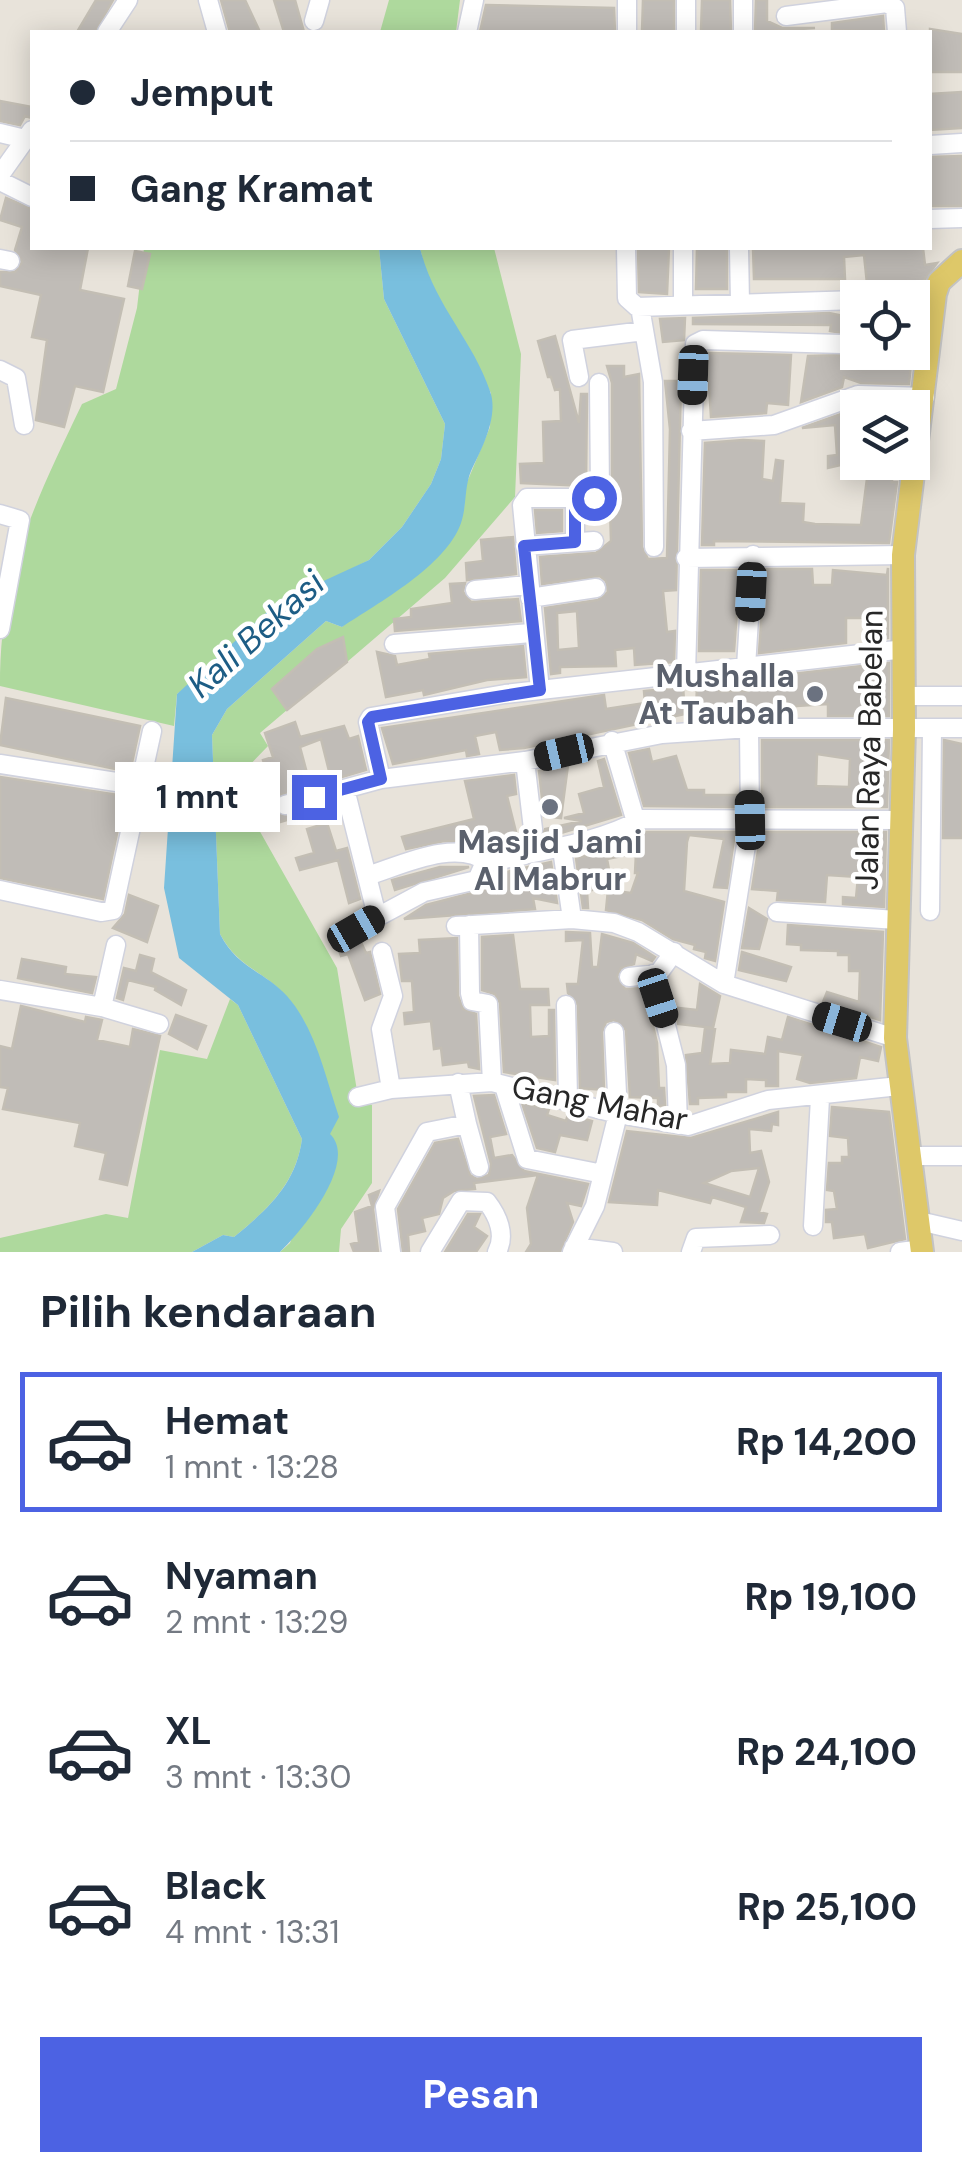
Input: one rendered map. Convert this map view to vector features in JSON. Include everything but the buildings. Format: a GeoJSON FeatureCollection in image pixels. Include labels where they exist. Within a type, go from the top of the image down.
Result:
{"type":"FeatureCollection","features":[{"type":"Feature","properties":{"kind":"main road"},"geometry":{"type":"LineString","coordinates":[[935,294],[939,282],[962,260]]}},
{"type":"Feature","properties":{"kind":"main road","name":"Jalan Raya Babelan"},"geometry":{"type":"LineString","coordinates":[[926,390],[935,294]]}},
{"type":"Feature","properties":{"kind":"main road","name":"Jalan Raya Babelan"},"geometry":{"type":"LineString","coordinates":[[913,480],[903,555],[904,730],[895,1038],[919,1221],[915,1251]]}},
{"type":"Feature","properties":{"kind":"street"},"geometry":{"type":"LineString","coordinates":[[108,30],[128,0]]}},
{"type":"Feature","properties":{"kind":"street"},"geometry":{"type":"LineString","coordinates":[[208,0],[216,30]]}},
{"type":"Feature","properties":{"kind":"street"},"geometry":{"type":"LineString","coordinates":[[314,21],[320,0]]}},
{"type":"Feature","properties":{"kind":"street"},"geometry":{"type":"LineString","coordinates":[[466,30],[474,0]]}},
{"type":"Feature","properties":{"kind":"street"},"geometry":{"type":"LineString","coordinates":[[627,0],[627,30]]}},
{"type":"Feature","properties":{"kind":"street"},"geometry":{"type":"LineString","coordinates":[[686,0],[686,30]]}},
{"type":"Feature","properties":{"kind":"street"},"geometry":{"type":"LineString","coordinates":[[743,0],[743,30]]}},
{"type":"Feature","properties":{"kind":"street"},"geometry":{"type":"LineString","coordinates":[[786,16],[815,7],[891,4],[898,30]]}},
{"type":"Feature","properties":{"kind":"street"},"geometry":{"type":"LineString","coordinates":[[0,133],[29,135]]}},
{"type":"Feature","properties":{"kind":"street"},"geometry":{"type":"LineString","coordinates":[[29,135],[0,178],[30,196]]}},
{"type":"Feature","properties":{"kind":"street"},"geometry":{"type":"LineString","coordinates":[[932,145],[962,143]]}},
{"type":"Feature","properties":{"kind":"street"},"geometry":{"type":"LineString","coordinates":[[932,219],[962,218]]}},
{"type":"Feature","properties":{"kind":"street"},"geometry":{"type":"LineString","coordinates":[[626,250],[627,298],[640,307],[840,300]]}},
{"type":"Feature","properties":{"kind":"street"},"geometry":{"type":"LineString","coordinates":[[683,305],[684,250]]}},
{"type":"Feature","properties":{"kind":"street"},"geometry":{"type":"LineString","coordinates":[[739,250],[740,303]]}},
{"type":"Feature","properties":{"kind":"street"},"geometry":{"type":"LineString","coordinates":[[930,294],[935,294]]}},
{"type":"Feature","properties":{"kind":"street"},"geometry":{"type":"LineString","coordinates":[[640,307],[653,382],[654,547]]}},
{"type":"Feature","properties":{"kind":"street"},"geometry":{"type":"LineString","coordinates":[[579,378],[572,340],[644,330]]}},
{"type":"Feature","properties":{"kind":"street"},"geometry":{"type":"LineString","coordinates":[[686,674],[686,558],[697,341],[840,344]]}},
{"type":"Feature","properties":{"kind":"street"},"geometry":{"type":"LineString","coordinates":[[0,370],[16,378],[24,425]]}},
{"type":"Feature","properties":{"kind":"street"},"geometry":{"type":"LineString","coordinates":[[540,690],[531,633],[524,500],[600,494],[600,383]]}},
{"type":"Feature","properties":{"kind":"street"},"geometry":{"type":"LineString","coordinates":[[691,431],[774,425],[840,401]]}},
{"type":"Feature","properties":{"kind":"street"},"geometry":{"type":"LineString","coordinates":[[524,546],[584,542],[575,498]]}},
{"type":"Feature","properties":{"kind":"street"},"geometry":{"type":"LineString","coordinates":[[0,514],[20,520],[0,629]]}},
{"type":"Feature","properties":{"kind":"street"},"geometry":{"type":"LineString","coordinates":[[746,668],[754,555]]}},
{"type":"Feature","properties":{"kind":"street"},"geometry":{"type":"LineString","coordinates":[[686,558],[903,555]]}},
{"type":"Feature","properties":{"kind":"street"},"geometry":{"type":"LineString","coordinates":[[474,590],[596,588]]}},
{"type":"Feature","properties":{"kind":"street"},"geometry":{"type":"LineString","coordinates":[[394,644],[531,633]]}},
{"type":"Feature","properties":{"kind":"street"},"geometry":{"type":"LineString","coordinates":[[381,779],[368,722],[372,717],[540,690],[904,649]]}},
{"type":"Feature","properties":{"kind":"street"},"geometry":{"type":"LineString","coordinates":[[904,696],[962,696]]}},
{"type":"Feature","properties":{"kind":"street"},"geometry":{"type":"LineString","coordinates":[[724,984],[750,820],[748,728]]}},
{"type":"Feature","properties":{"kind":"street"},"geometry":{"type":"LineString","coordinates":[[285,806],[381,779],[525,761],[612,741],[748,728],[962,728]]}},
{"type":"Feature","properties":{"kind":"street"},"geometry":{"type":"LineString","coordinates":[[930,911],[932,728]]}},
{"type":"Feature","properties":{"kind":"street"},"geometry":{"type":"LineString","coordinates":[[0,890],[101,912],[113,910],[152,731]]}},
{"type":"Feature","properties":{"kind":"street"},"geometry":{"type":"LineString","coordinates":[[612,741],[636,822]]}},
{"type":"Feature","properties":{"kind":"street"},"geometry":{"type":"LineString","coordinates":[[525,761],[533,829]]}},
{"type":"Feature","properties":{"kind":"street"},"geometry":{"type":"LineString","coordinates":[[0,764],[142,786]]}},
{"type":"Feature","properties":{"kind":"street"},"geometry":{"type":"LineString","coordinates":[[344,788],[377,916]]}},
{"type":"Feature","properties":{"kind":"street"},"geometry":{"type":"LineString","coordinates":[[356,929],[430,889],[477,880],[481,866],[488,863],[562,848],[630,829],[636,822],[652,818],[902,820]]}},
{"type":"Feature","properties":{"kind":"street"},"geometry":{"type":"LineString","coordinates":[[902,848],[930,847]]}},
{"type":"Feature","properties":{"kind":"street"},"geometry":{"type":"LineString","coordinates":[[562,848],[572,919]]}},
{"type":"Feature","properties":{"kind":"street"},"geometry":{"type":"LineString","coordinates":[[367,876],[448,854],[474,855],[488,863]]}},
{"type":"Feature","properties":{"kind":"street"},"geometry":{"type":"LineString","coordinates":[[777,912],[898,920]]}},
{"type":"Feature","properties":{"kind":"street"},"geometry":{"type":"LineString","coordinates":[[603,1174],[526,1158],[498,1084],[487,1002],[473,1001],[470,996],[463,926],[572,919],[626,926],[724,984],[895,1038]]}},
{"type":"Feature","properties":{"kind":"street"},"geometry":{"type":"LineString","coordinates":[[102,1007],[116,946]]}},
{"type":"Feature","properties":{"kind":"street"},"geometry":{"type":"LineString","coordinates":[[382,952],[393,996],[380,1036],[390,1089]]}},
{"type":"Feature","properties":{"kind":"street"},"geometry":{"type":"LineString","coordinates":[[629,977],[662,971],[674,952]]}},
{"type":"Feature","properties":{"kind":"street"},"geometry":{"type":"LineString","coordinates":[[653,974],[676,1065],[678,1124]]}},
{"type":"Feature","properties":{"kind":"street"},"geometry":{"type":"LineString","coordinates":[[0,990],[102,1007],[159,1024]]}},
{"type":"Feature","properties":{"kind":"street"},"geometry":{"type":"LineString","coordinates":[[566,1006],[568,1098]]}},
{"type":"Feature","properties":{"kind":"street"},"geometry":{"type":"LineString","coordinates":[[613,1252],[573,1250],[594,1206],[618,1114],[614,1032]]}},
{"type":"Feature","properties":{"kind":"street"},"geometry":{"type":"LineString","coordinates":[[458,1083],[479,1167]]}},
{"type":"Feature","properties":{"kind":"street","name":"Gang Mahar"},"geometry":{"type":"LineString","coordinates":[[358,1097],[390,1089],[498,1084],[568,1098],[618,1114],[702,1124],[768,1100],[820,1098],[899,1086]]}},
{"type":"Feature","properties":{"kind":"street"},"geometry":{"type":"LineString","coordinates":[[813,1226],[820,1098]]}},
{"type":"Feature","properties":{"kind":"street"},"geometry":{"type":"LineString","coordinates":[[390,1252],[385,1207],[406,1166],[428,1132],[466,1124]]}},
{"type":"Feature","properties":{"kind":"street"},"geometry":{"type":"LineString","coordinates":[[909,1156],[962,1156]]}},
{"type":"Feature","properties":{"kind":"street"},"geometry":{"type":"LineString","coordinates":[[430,1252],[461,1202],[478,1200],[487,1202],[498,1220],[502,1240],[497,1252]]}},
{"type":"Feature","properties":{"kind":"street"},"geometry":{"type":"LineString","coordinates":[[919,1221],[962,1231]]}},
{"type":"Feature","properties":{"kind":"street"},"geometry":{"type":"LineString","coordinates":[[691,1252],[696,1238],[770,1235]]}},
{"type":"Feature","properties":{"kind":"green space"},"geometry":{"type":"Polygon","coordinates":[[[389,0],[460,0],[456,30],[381,30],[389,0]]]}},
{"type":"Feature","properties":{"kind":"green space"},"geometry":{"type":"Polygon","coordinates":[[[144,250],[379,250],[384,299],[445,424],[441,459],[431,484],[402,527],[369,560],[328,581],[177,694],[174,726],[0,686],[6,608],[23,540],[82,404],[116,389],[137,308],[144,250]]]}},
{"type":"Feature","properties":{"kind":"green space"},"geometry":{"type":"Polygon","coordinates":[[[420,250],[495,250],[521,354],[515,497],[445,578],[347,662],[342,637],[317,649],[287,710],[260,733],[268,746],[242,773],[254,821],[337,968],[358,1097],[372,1105],[372,1183],[341,1229],[339,1252],[280,1252],[290,1243],[324,1158],[330,1134],[328,1099],[320,1061],[296,1009],[277,987],[243,962],[220,934],[212,735],[227,709],[326,621],[342,627],[464,509],[465,487],[490,427],[491,393],[428,281],[420,250]]]}},
{"type":"Feature","properties":{"kind":"green space"},"geometry":{"type":"Polygon","coordinates":[[[230,999],[238,1005],[302,1139],[287,1183],[268,1206],[234,1237],[223,1235],[192,1252],[0,1252],[0,1238],[106,1214],[128,1218],[160,1050],[207,1059],[230,999]]]}},
{"type":"Feature","properties":{"kind":"water","name":"Kali Bekasi"},"geometry":{"type":"Polygon","coordinates":[[[379,250],[421,250],[434,287],[483,373],[492,401],[491,421],[469,477],[461,523],[441,554],[409,582],[342,627],[326,621],[227,709],[212,735],[220,934],[235,955],[278,987],[297,1009],[319,1054],[339,1117],[330,1134],[337,1146],[332,1178],[313,1213],[280,1252],[192,1252],[223,1235],[234,1237],[269,1206],[294,1169],[302,1139],[238,1005],[179,958],[164,888],[177,694],[278,602],[369,560],[402,527],[431,484],[441,459],[445,424],[384,299],[379,250]]]}},
{"type":"Feature","properties":{"kind":"place","name":"Mushalla At Taubah"},"geometry":{"type":"Point","coordinates":[815,694]}},
{"type":"Feature","properties":{"kind":"place","name":"Masjid Jami Al Mabrur"},"geometry":{"type":"Point","coordinates":[550,807]}},
{"type":"Feature","properties":{"kind":"route"},"geometry":{"type":"LineString","coordinates":[[314,797],[381,779],[368,722],[372,717],[540,690],[524,546],[575,542],[575,498],[594,498]]}}]}
